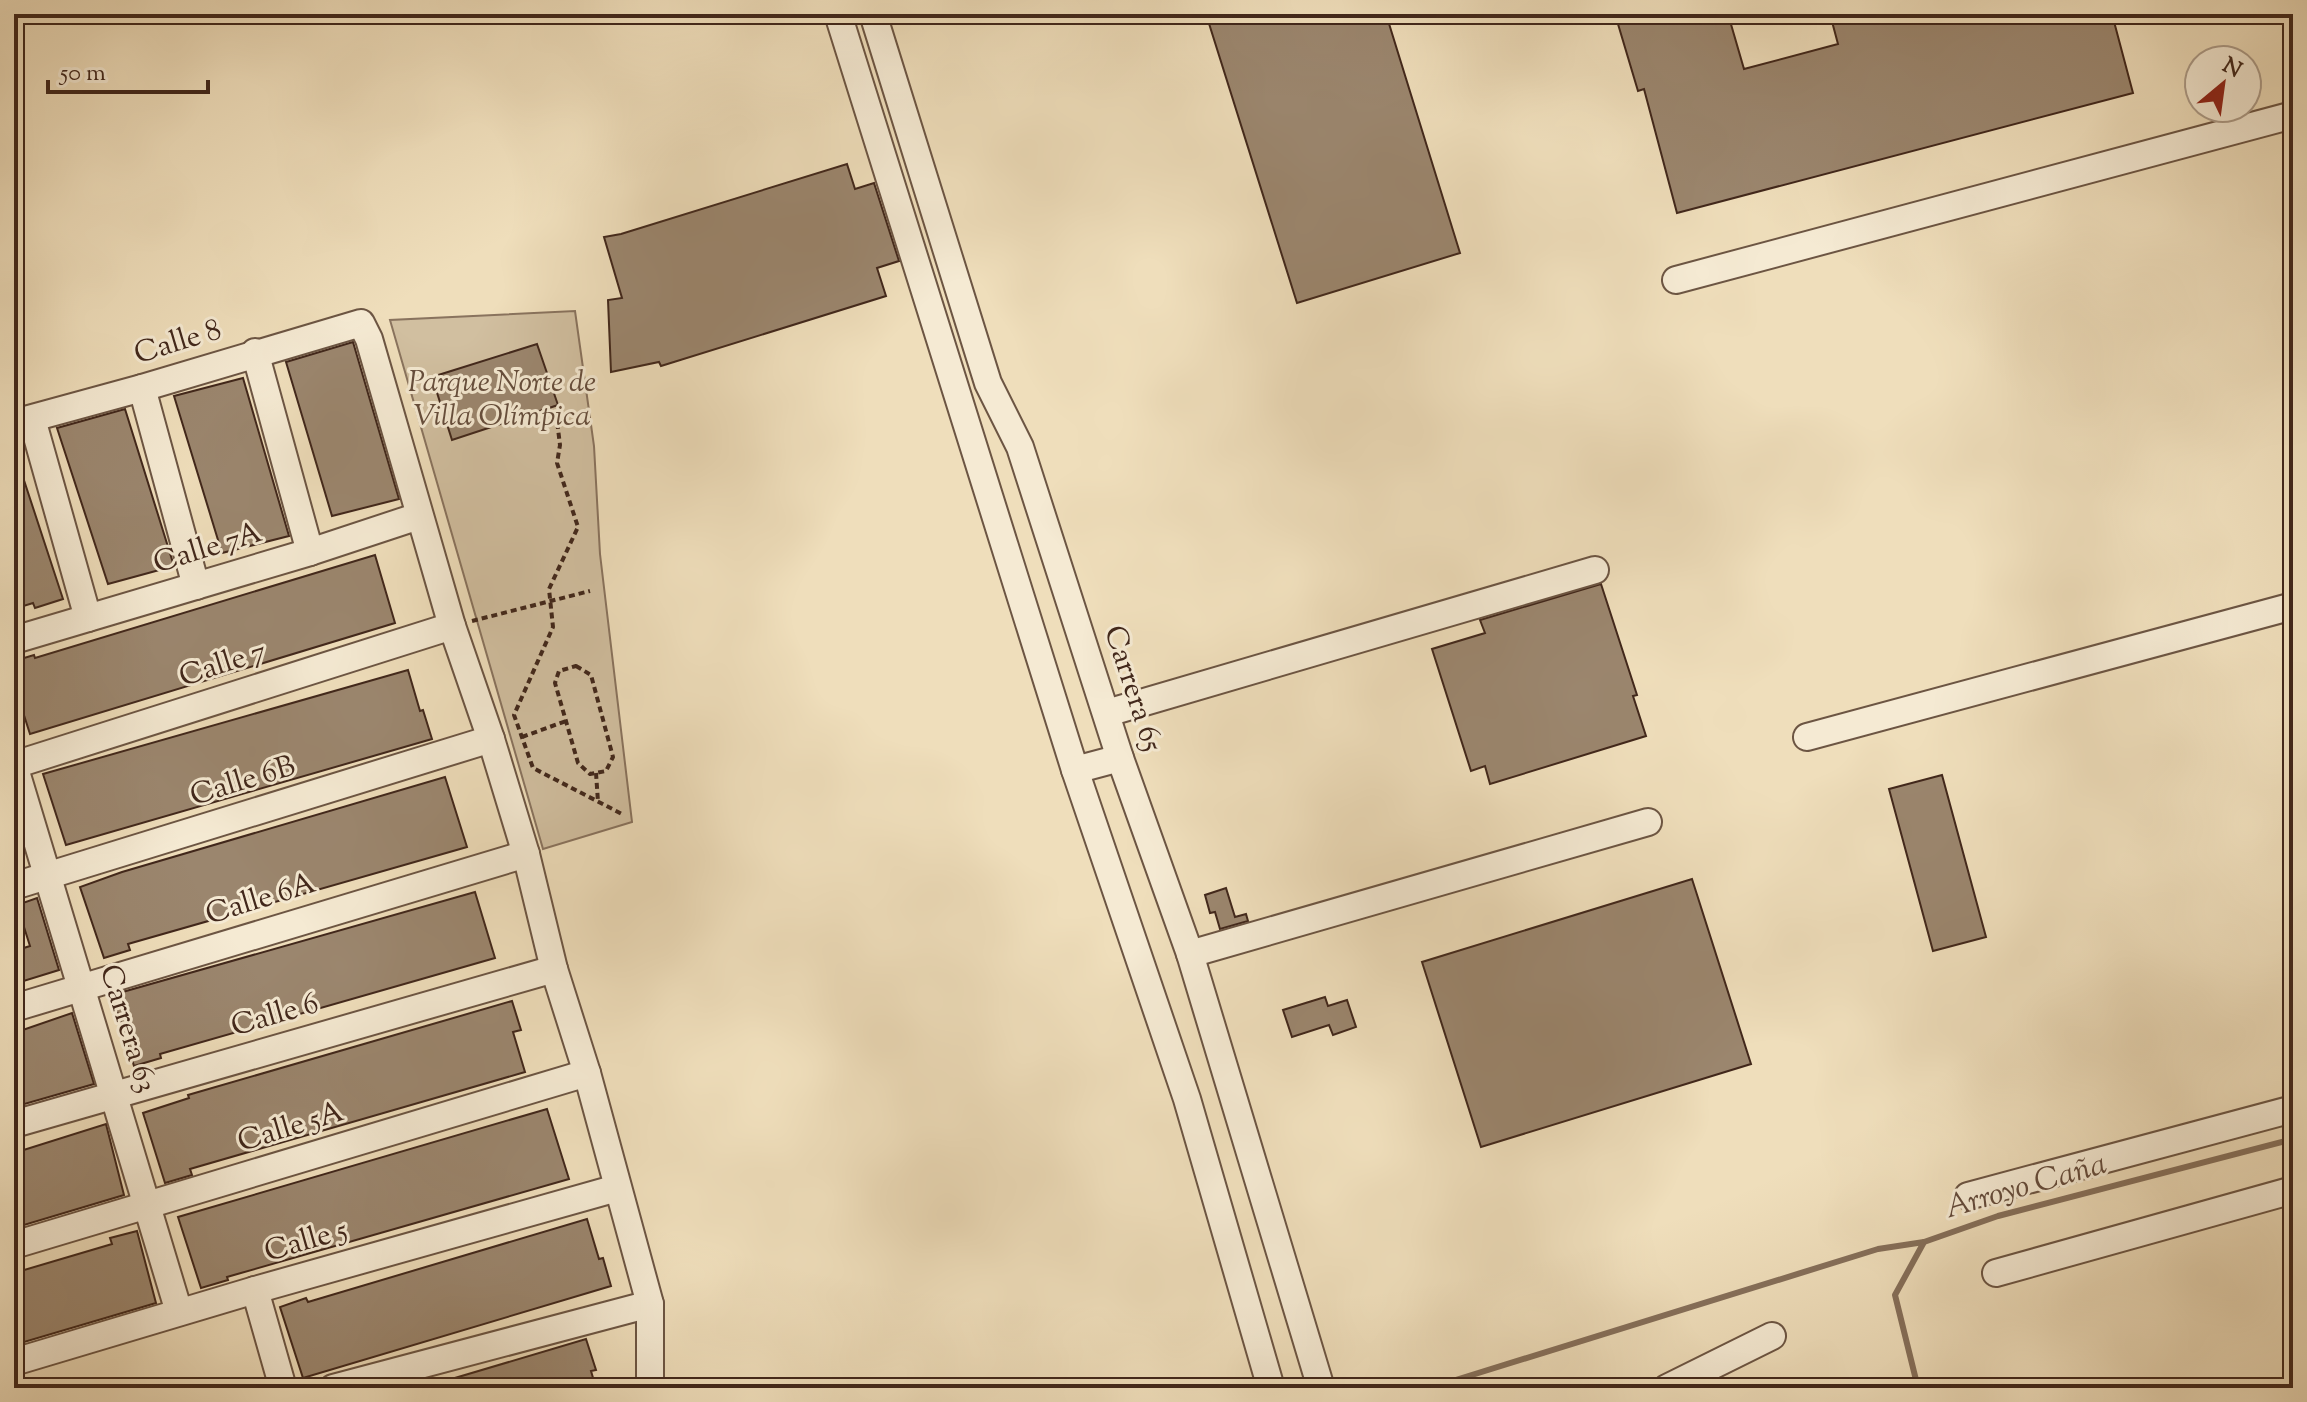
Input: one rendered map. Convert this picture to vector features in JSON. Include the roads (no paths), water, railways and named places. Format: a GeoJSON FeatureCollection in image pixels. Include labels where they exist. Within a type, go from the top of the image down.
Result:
{"type":"FeatureCollection","features":[{"type":"Feature","properties":{"kind":"street"},"geometry":{"type":"LineString","coordinates":[[838,14],[1075,770],[1187,1099],[1271,1388]]}},
{"type":"Feature","properties":{"kind":"street","name":"Carrera 65"},"geometry":{"type":"LineString","coordinates":[[873,14],[988,383],[1020,447],[1120,758],[1190,954],[1321,1388]]}},
{"type":"Feature","properties":{"kind":"street"},"geometry":{"type":"LineString","coordinates":[[1676,280],[2293,115]]}},
{"type":"Feature","properties":{"kind":"street","name":"Calle 8"},"geometry":{"type":"LineString","coordinates":[[23,421],[361,323],[369,339],[419,516]]}},
{"type":"Feature","properties":{"kind":"street"},"geometry":{"type":"LineString","coordinates":[[255,352],[310,552]]}},
{"type":"Feature","properties":{"kind":"street"},"geometry":{"type":"LineString","coordinates":[[142,388],[196,586]]}},
{"type":"Feature","properties":{"kind":"street"},"geometry":{"type":"LineString","coordinates":[[23,421],[88,618]]}},
{"type":"Feature","properties":{"kind":"street"},"geometry":{"type":"LineString","coordinates":[[419,516],[526,854],[554,969],[587,1073],[650,1304],[650,1388]]}},
{"type":"Feature","properties":{"kind":"street","name":"Calle 7A"},"geometry":{"type":"LineString","coordinates":[[14,640],[310,552],[419,516]]}},
{"type":"Feature","properties":{"kind":"street"},"geometry":{"type":"LineString","coordinates":[[1107,713],[1595,570]]}},
{"type":"Feature","properties":{"kind":"street"},"geometry":{"type":"LineString","coordinates":[[1807,737],[2293,606]]}},
{"type":"Feature","properties":{"kind":"street","name":"Calle 7"},"geometry":{"type":"LineString","coordinates":[[14,765],[452,626]]}},
{"type":"Feature","properties":{"kind":"street","name":"Calle 6B"},"geometry":{"type":"LineString","coordinates":[[14,886],[491,739]]}},
{"type":"Feature","properties":{"kind":"street"},"geometry":{"type":"LineString","coordinates":[[1075,770],[1120,758]]}},
{"type":"Feature","properties":{"kind":"street","name":"Carrera 63"},"geometry":{"type":"LineString","coordinates":[[14,765],[179,1312]]}},
{"type":"Feature","properties":{"kind":"street"},"geometry":{"type":"LineString","coordinates":[[1190,954],[1648,822]]}},
{"type":"Feature","properties":{"kind":"street","name":"Calle 6A"},"geometry":{"type":"LineString","coordinates":[[14,1008],[526,854]]}},
{"type":"Feature","properties":{"kind":"street","name":"Calle 6"},"geometry":{"type":"LineString","coordinates":[[14,1124],[554,969]]}},
{"type":"Feature","properties":{"kind":"street","name":"Calle 5A"},"geometry":{"type":"LineString","coordinates":[[14,1245],[587,1073]]}},
{"type":"Feature","properties":{"kind":"street"},"geometry":{"type":"LineString","coordinates":[[1968,1196],[2293,1109]]}},
{"type":"Feature","properties":{"kind":"street","name":"Calle 5"},"geometry":{"type":"LineString","coordinates":[[14,1362],[617,1188]]}},
{"type":"Feature","properties":{"kind":"street"},"geometry":{"type":"LineString","coordinates":[[1996,1273],[2293,1190]]}},
{"type":"Feature","properties":{"kind":"street"},"geometry":{"type":"LineString","coordinates":[[255,1290],[283,1388]]}},
{"type":"Feature","properties":{"kind":"street"},"geometry":{"type":"LineString","coordinates":[[333,1388],[650,1304]]}},
{"type":"Feature","properties":{"kind":"street"},"geometry":{"type":"LineString","coordinates":[[1667,1388],[1772,1336]]}},
{"type":"Feature","properties":{"kind":"waterway","name":"Arroyo Caña"},"geometry":{"type":"LineString","coordinates":[[1918,1388],[1895,1295],[1924,1242],[1998,1216],[2293,1139]]}},
{"type":"Feature","properties":{"kind":"waterway"},"geometry":{"type":"LineString","coordinates":[[1430,1388],[1878,1249],[1924,1242]]}},
{"type":"Feature","properties":{"kind":"park label","name":"Parque Norte de Villa Olímpica"},"geometry":{"type":"Point","coordinates":[502,400]}}]}
